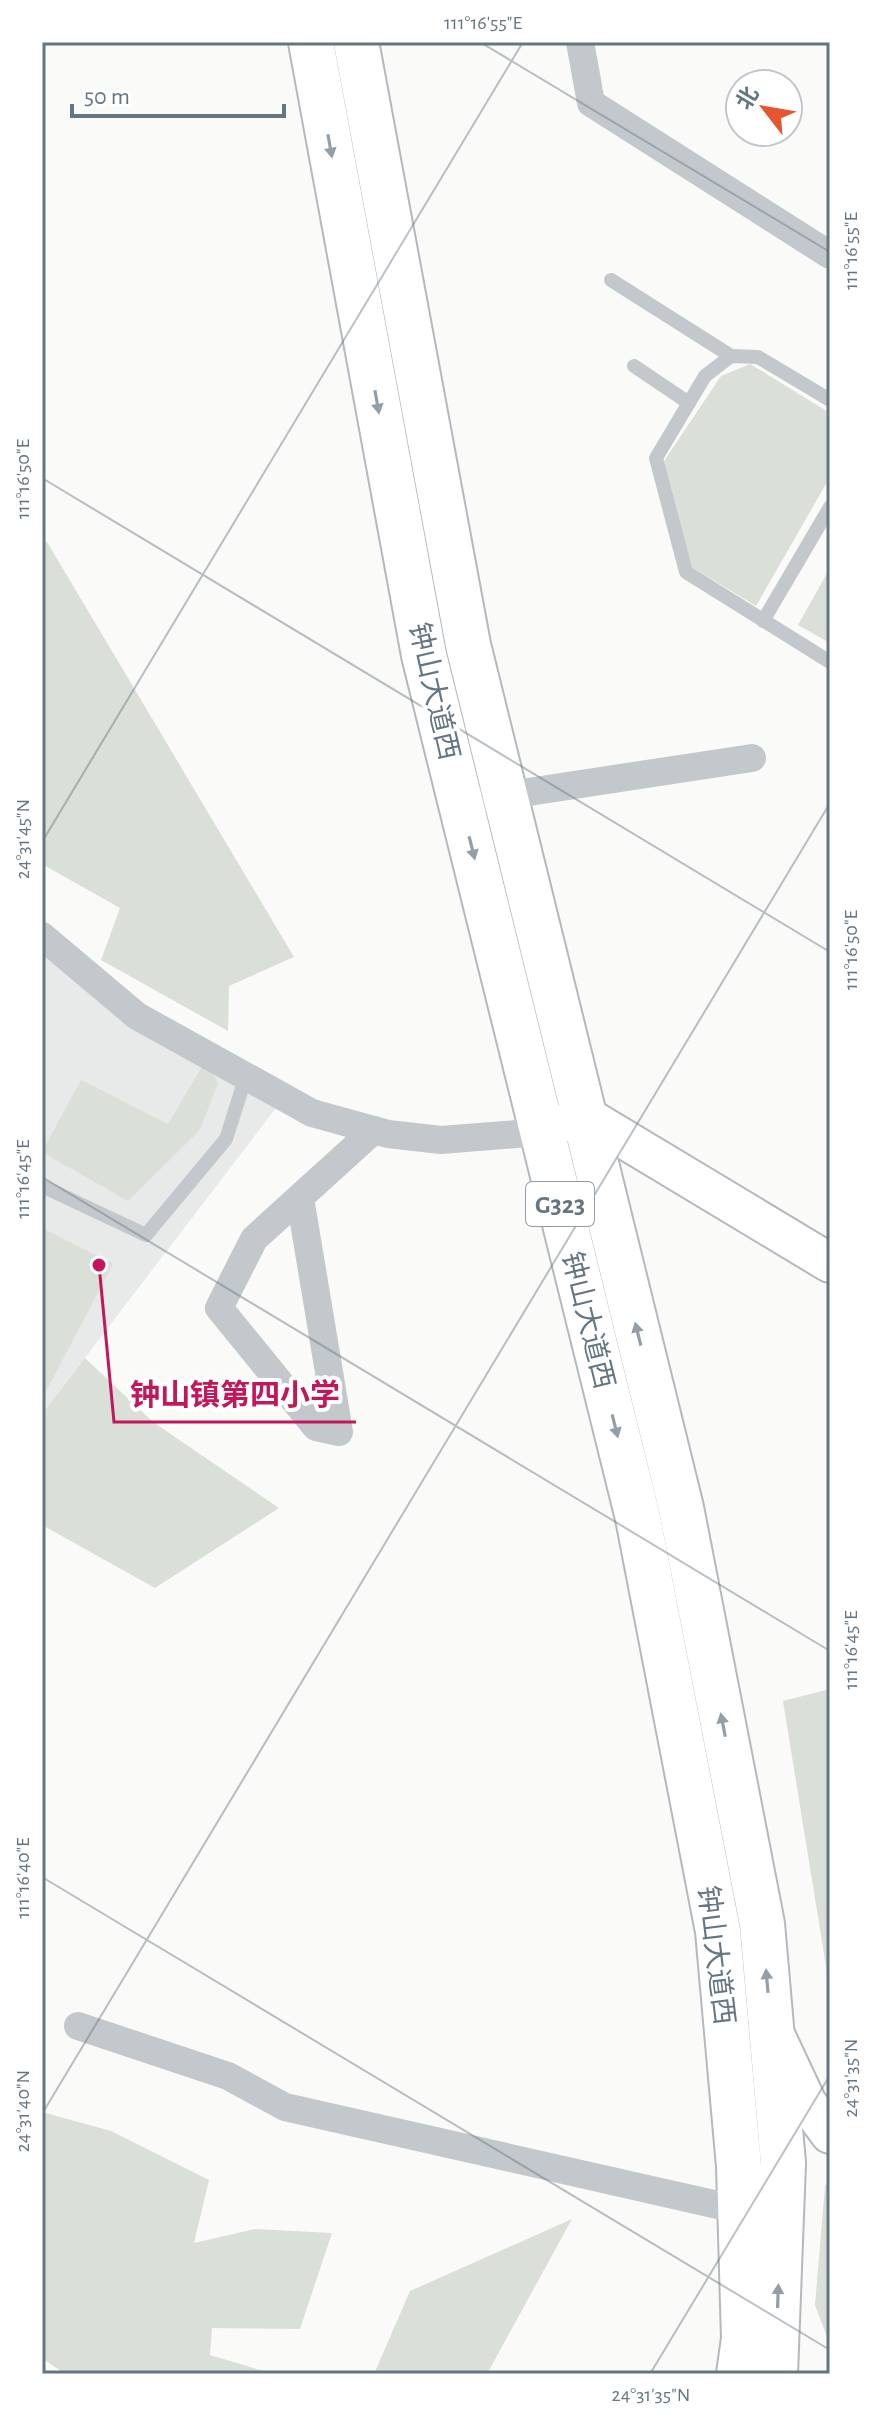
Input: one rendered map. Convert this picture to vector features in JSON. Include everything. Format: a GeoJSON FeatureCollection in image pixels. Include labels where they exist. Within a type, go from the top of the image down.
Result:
{"type":"FeatureCollection","features":[{"type":"Feature","properties":{"kind":"highway","name":"钟山大道西"},"geometry":{"type":"LineString","coordinates":[[311,42],[424,655],[638,1518],[718,1931],[740,2210],[744,2339],[739,2374]]}},
{"type":"Feature","properties":{"kind":"highway","name":"钟山大道西"},"geometry":{"type":"LineString","coordinates":[[356,42],[468,645],[681,1508],[762,1924],[783,2163],[775,2374]]}},
{"type":"Feature","properties":{"kind":"street"},"geometry":{"type":"LineString","coordinates":[[580,42],[591,103],[830,255]]}},
{"type":"Feature","properties":{"kind":"street"},"geometry":{"type":"LineString","coordinates":[[461,802],[752,758]]}},
{"type":"Feature","properties":{"kind":"street"},"geometry":{"type":"LineString","coordinates":[[42,936],[137,1016],[312,1113],[374,1130],[441,1140],[542,1132],[584,1115],[830,1263]]}},
{"type":"Feature","properties":{"kind":"street"},"geometry":{"type":"LineString","coordinates":[[300,1198],[339,1432],[316,1427],[219,1308],[254,1239],[374,1130]]}},
{"type":"Feature","properties":{"kind":"street"},"geometry":{"type":"LineString","coordinates":[[78,2026],[228,2076],[285,2107],[740,2210]]}},
{"type":"Feature","properties":{"kind":"street"},"geometry":{"type":"LineString","coordinates":[[771,2027],[807,2103],[830,2134]]}},
{"type":"Feature","properties":{"kind":"lane"},"geometry":{"type":"LineString","coordinates":[[611,280],[731,356],[758,357],[830,400]]}},
{"type":"Feature","properties":{"kind":"lane"},"geometry":{"type":"LineString","coordinates":[[731,356],[705,376],[656,458],[686,572],[830,662]]}},
{"type":"Feature","properties":{"kind":"lane"},"geometry":{"type":"LineString","coordinates":[[634,366],[689,403]]}},
{"type":"Feature","properties":{"kind":"lane"},"geometry":{"type":"LineString","coordinates":[[763,621],[830,507]]}},
{"type":"Feature","properties":{"kind":"lane"},"geometry":{"type":"LineString","coordinates":[[42,1186],[146,1235],[226,1139],[246,1076]]}},
{"type":"Feature","properties":{"kind":"shaded area"},"geometry":{"type":"Polygon","coordinates":[[[750,364],[830,413],[830,477],[756,606],[690,566],[664,461],[721,376],[750,364]]]}},
{"type":"Feature","properties":{"kind":"shaded area"},"geometry":{"type":"Polygon","coordinates":[[[42,542],[47,542],[294,957],[229,986],[228,1031],[101,960],[120,908],[42,864],[42,542]]]}},
{"type":"Feature","properties":{"kind":"shaded area"},"geometry":{"type":"Polygon","coordinates":[[[830,568],[830,643],[798,625],[830,568]]]}},
{"type":"Feature","properties":{"kind":"shaded area"},"geometry":{"type":"Polygon","coordinates":[[[42,947],[276,1108],[42,1414],[42,947]]]}},
{"type":"Feature","properties":{"kind":"shaded area"},"geometry":{"type":"Polygon","coordinates":[[[203,1065],[211,1070],[218,1083],[200,1130],[128,1201],[42,1152],[81,1080],[168,1124],[203,1065]]]}},
{"type":"Feature","properties":{"kind":"shaded area"},"geometry":{"type":"Polygon","coordinates":[[[42,1228],[113,1264],[42,1399],[42,1228]]]}},
{"type":"Feature","properties":{"kind":"shaded area"},"geometry":{"type":"Polygon","coordinates":[[[85,1358],[153,1422],[279,1508],[155,1588],[42,1525],[42,1414],[85,1358]]]}},
{"type":"Feature","properties":{"kind":"shaded area"},"geometry":{"type":"Polygon","coordinates":[[[830,1689],[830,1991],[783,1701],[830,1689]]]}},
{"type":"Feature","properties":{"kind":"shaded area"},"geometry":{"type":"Polygon","coordinates":[[[42,2112],[111,2131],[209,2180],[194,2243],[255,2229],[332,2233],[300,2329],[212,2328],[210,2355],[273,2374],[65,2374],[42,2358],[42,2112]]]}},
{"type":"Feature","properties":{"kind":"shaded area"},"geometry":{"type":"Polygon","coordinates":[[[830,2182],[830,2338],[815,2305],[825,2186],[830,2182]]]}},
{"type":"Feature","properties":{"kind":"shaded area"},"geometry":{"type":"Polygon","coordinates":[[[572,2219],[487,2374],[374,2374],[410,2291],[572,2219]]]}},
{"type":"Feature","properties":{"kind":"place","name":"钟山镇第四小学"},"geometry":{"type":"Point","coordinates":[99,1265]}}]}
